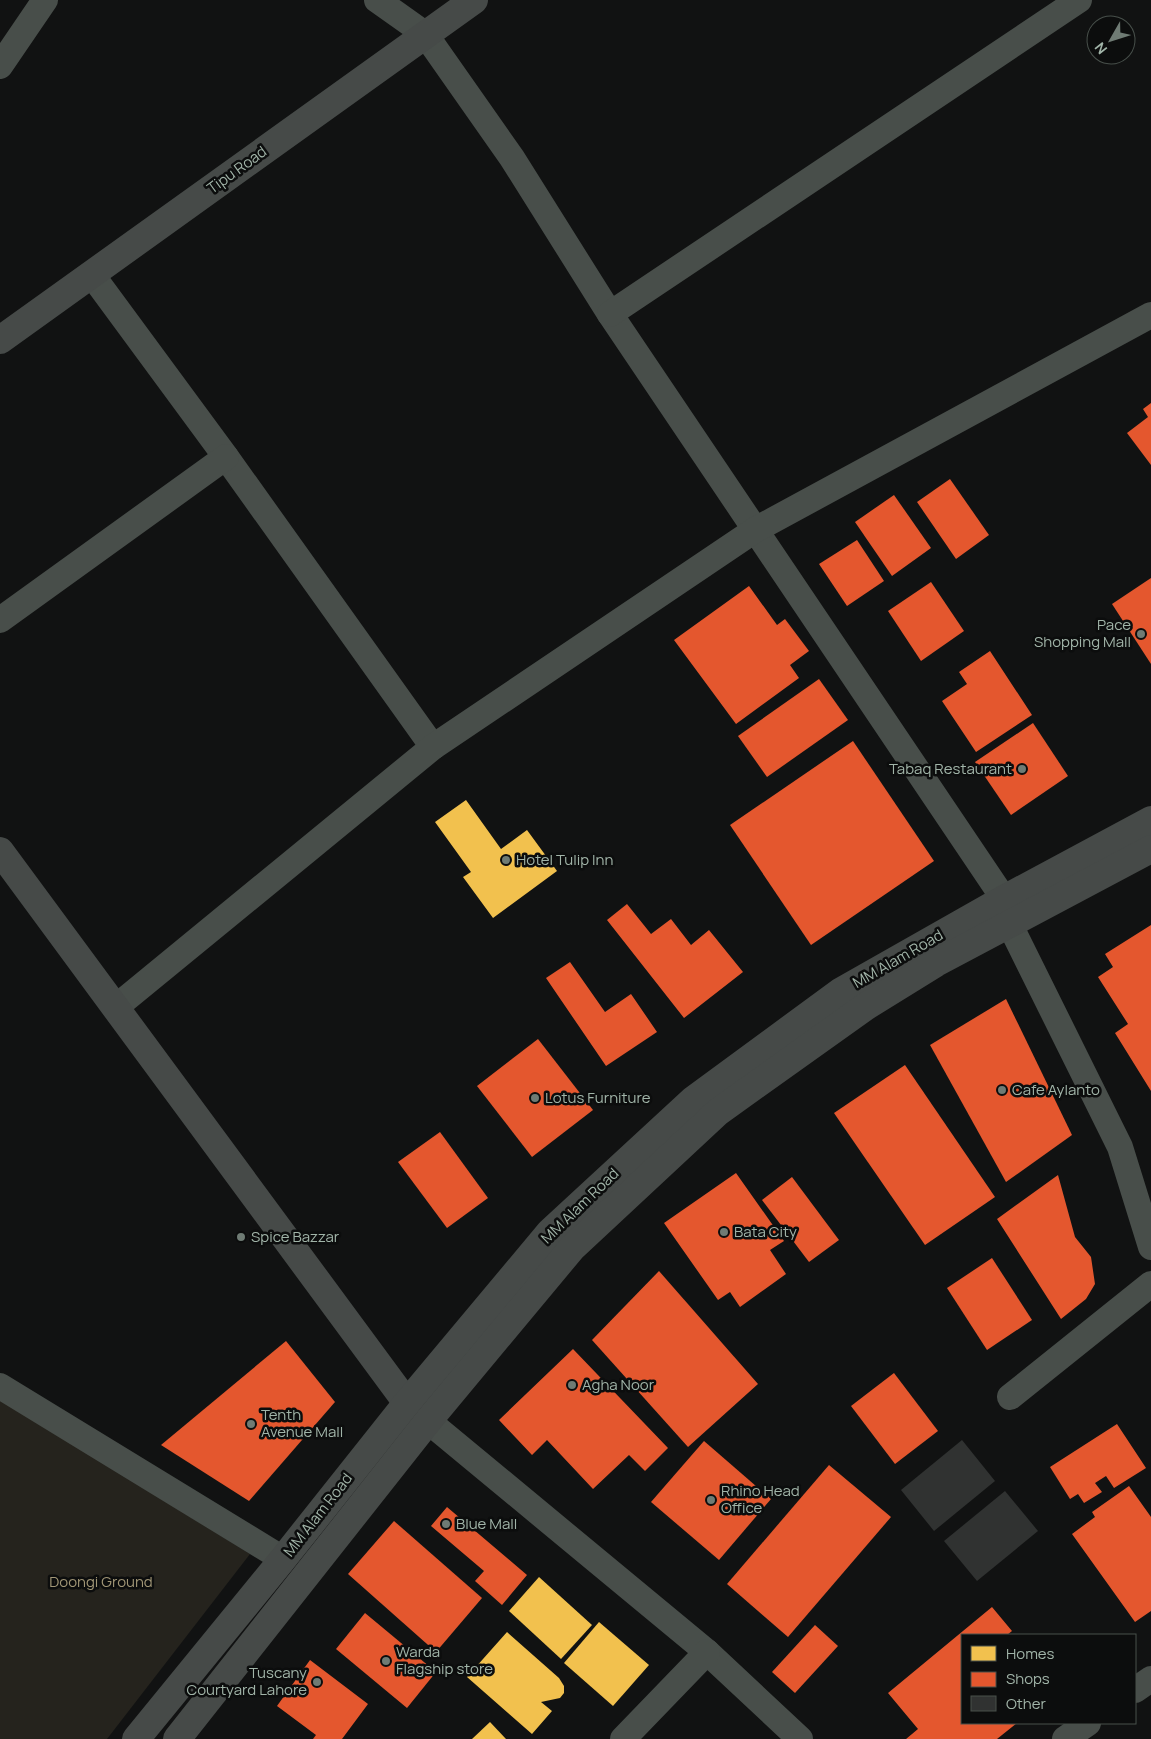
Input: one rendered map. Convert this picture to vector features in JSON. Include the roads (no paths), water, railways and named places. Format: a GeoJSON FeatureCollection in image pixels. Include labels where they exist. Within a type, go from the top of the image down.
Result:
{"type":"FeatureCollection","features":[{"type":"Feature","properties":{"kind":"street"},"geometry":{"type":"LineString","coordinates":[[0,66],[45,0]]}},
{"type":"Feature","properties":{"kind":"street"},"geometry":{"type":"LineString","coordinates":[[377,0],[425,34],[512,158],[610,314],[1004,898]]}},
{"type":"Feature","properties":{"kind":"street","name":"Tipu Road"},"geometry":{"type":"LineString","coordinates":[[0,340],[474,0]]}},
{"type":"Feature","properties":{"kind":"street"},"geometry":{"type":"LineString","coordinates":[[610,314],[1079,0]]}},
{"type":"Feature","properties":{"kind":"street"},"geometry":{"type":"LineString","coordinates":[[92,275],[226,457],[433,747]]}},
{"type":"Feature","properties":{"kind":"street"},"geometry":{"type":"LineString","coordinates":[[116,1007],[433,747],[755,530],[1151,315]]}},
{"type":"Feature","properties":{"kind":"street"},"geometry":{"type":"LineString","coordinates":[[0,620],[226,457]]}},
{"type":"Feature","properties":{"kind":"street","name":"MM Alam Road"},"geometry":{"type":"LineString","coordinates":[[136,1739],[407,1403],[550,1232],[693,1100],[840,992],[1004,898],[1151,820]]}},
{"type":"Feature","properties":{"kind":"street","name":"MM Alam Road"},"geometry":{"type":"LineString","coordinates":[[177,1739],[428,1421],[572,1248],[718,1112],[865,1007],[936,963],[1151,849]]}},
{"type":"Feature","properties":{"kind":"street"},"geometry":{"type":"LineString","coordinates":[[0,851],[407,1403]]}},
{"type":"Feature","properties":{"kind":"street"},"geometry":{"type":"LineString","coordinates":[[1010,925],[1120,1147],[1151,1247]]}},
{"type":"Feature","properties":{"kind":"street"},"geometry":{"type":"LineString","coordinates":[[1010,1396],[1151,1284]]}},
{"type":"Feature","properties":{"kind":"street"},"geometry":{"type":"LineString","coordinates":[[0,1386],[283,1559]]}},
{"type":"Feature","properties":{"kind":"street"},"geometry":{"type":"LineString","coordinates":[[428,1421],[707,1652],[800,1739]]}},
{"type":"Feature","properties":{"kind":"street"},"geometry":{"type":"LineString","coordinates":[[623,1739],[707,1652]]}},
{"type":"Feature","properties":{"kind":"street"},"geometry":{"type":"LineString","coordinates":[[1136,1689],[1151,1679]]}},
{"type":"Feature","properties":{"kind":"street"},"geometry":{"type":"LineString","coordinates":[[1065,1739],[1087,1724]]}},
{"type":"Feature","properties":{"kind":"place","name":"Pace Shopping Mall"},"geometry":{"type":"Point","coordinates":[1141,634]}},
{"type":"Feature","properties":{"kind":"place","name":"Tabaq Restaurant"},"geometry":{"type":"Point","coordinates":[1022,769]}},
{"type":"Feature","properties":{"kind":"place","name":"Hotel Tulip Inn"},"geometry":{"type":"Point","coordinates":[506,860]}},
{"type":"Feature","properties":{"kind":"place","name":"Cafe Aylanto"},"geometry":{"type":"Point","coordinates":[1002,1090]}},
{"type":"Feature","properties":{"kind":"place","name":"Lotus Furniture"},"geometry":{"type":"Point","coordinates":[535,1098]}},
{"type":"Feature","properties":{"kind":"place","name":"Bata City"},"geometry":{"type":"Point","coordinates":[724,1232]}},
{"type":"Feature","properties":{"kind":"place","name":"Spice Bazzar"},"geometry":{"type":"Point","coordinates":[241,1237]}},
{"type":"Feature","properties":{"kind":"place","name":"Agha Noor"},"geometry":{"type":"Point","coordinates":[572,1385]}},
{"type":"Feature","properties":{"kind":"place","name":"Tenth Avenue Mall"},"geometry":{"type":"Point","coordinates":[251,1424]}},
{"type":"Feature","properties":{"kind":"place","name":"Rhino Head Office"},"geometry":{"type":"Point","coordinates":[711,1500]}},
{"type":"Feature","properties":{"kind":"place","name":"Blue Mall"},"geometry":{"type":"Point","coordinates":[446,1524]}},
{"type":"Feature","properties":{"kind":"place","name":"Warda Flagship store"},"geometry":{"type":"Point","coordinates":[386,1661]}},
{"type":"Feature","properties":{"kind":"place","name":"Tuscany Courtyard Lahore"},"geometry":{"type":"Point","coordinates":[317,1682]}},
{"type":"Feature","properties":{"kind":"park label","name":"Doongi Ground"},"geometry":{"type":"Point","coordinates":[101,1582]}}]}
